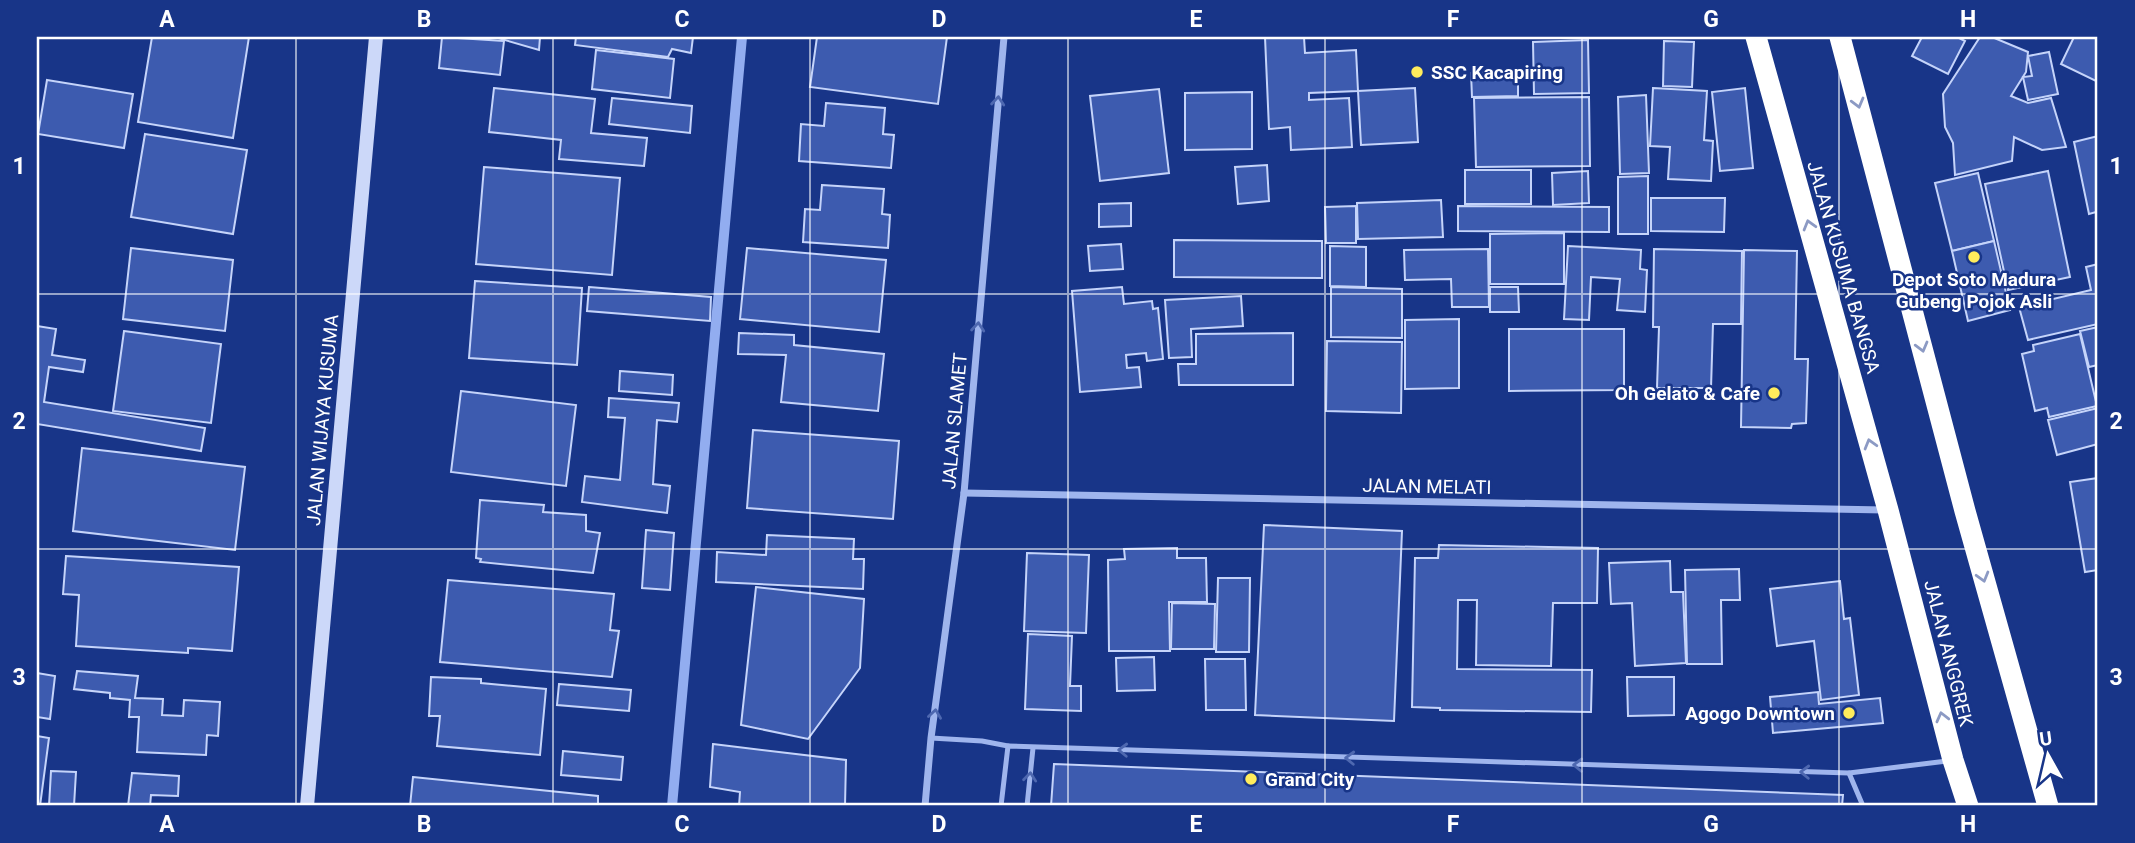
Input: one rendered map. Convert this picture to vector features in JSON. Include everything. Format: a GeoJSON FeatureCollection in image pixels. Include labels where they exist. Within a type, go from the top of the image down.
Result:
{"type":"FeatureCollection","features":[{"type":"Feature","properties":{"kind":"highway","name":"JALAN KUSUMA BANGSA"},"geometry":{"type":"LineString","coordinates":[[1756,37],[1888,510]]}},
{"type":"Feature","properties":{"kind":"highway"},"geometry":{"type":"LineString","coordinates":[[1840,37],[1965,511],[2048,806]]}},
{"type":"Feature","properties":{"kind":"highway","name":"JALAN ANGGREK"},"geometry":{"type":"LineString","coordinates":[[1888,510],[1953,760],[1968,806]]}},
{"type":"Feature","properties":{"kind":"street","name":"JALAN WIJAYA KUSUMA"},"geometry":{"type":"LineString","coordinates":[[307,806],[376,37]]}},
{"type":"Feature","properties":{"kind":"street","name":"JALAN SLAMET"},"geometry":{"type":"LineString","coordinates":[[925,806],[931,738],[964,493],[1004,37]]}},
{"type":"Feature","properties":{"kind":"street","name":"JALAN MELATI"},"geometry":{"type":"LineString","coordinates":[[964,493],[1888,510]]}},
{"type":"Feature","properties":{"kind":"lane"},"geometry":{"type":"LineString","coordinates":[[931,738],[1033,748],[1849,774],[1953,760]]}},
{"type":"Feature","properties":{"kind":"lane"},"geometry":{"type":"LineString","coordinates":[[1001,806],[1008,746]]}},
{"type":"Feature","properties":{"kind":"lane"},"geometry":{"type":"LineString","coordinates":[[1027,806],[1033,748]]}},
{"type":"Feature","properties":{"kind":"lane"},"geometry":{"type":"LineString","coordinates":[[1849,774],[1863,806]]}},
{"type":"Feature","properties":{"kind":"building"},"geometry":{"type":"Polygon","coordinates":[[[152,37],[249,37],[233,138],[138,122],[152,37]]]}},
{"type":"Feature","properties":{"kind":"building"},"geometry":{"type":"Polygon","coordinates":[[[442,37],[504,41],[500,75],[439,68],[442,37]]]}},
{"type":"Feature","properties":{"kind":"building"},"geometry":{"type":"Polygon","coordinates":[[[540,37],[539,50],[498,38],[540,37]]]}},
{"type":"Feature","properties":{"kind":"building"},"geometry":{"type":"Polygon","coordinates":[[[576,37],[693,37],[691,53],[672,49],[668,57],[575,45],[576,37]]]}},
{"type":"Feature","properties":{"kind":"building"},"geometry":{"type":"Polygon","coordinates":[[[817,37],[947,37],[938,104],[810,87],[817,37]]]}},
{"type":"Feature","properties":{"kind":"building"},"geometry":{"type":"Polygon","coordinates":[[[1265,37],[1304,37],[1305,53],[1356,50],[1358,91],[1309,93],[1309,100],[1349,98],[1352,147],[1291,150],[1290,127],[1269,129],[1265,37]]]}},
{"type":"Feature","properties":{"kind":"building"},"geometry":{"type":"Polygon","coordinates":[[[1922,37],[1957,37],[1965,41],[1948,74],[1912,56],[1922,37]]]}},
{"type":"Feature","properties":{"kind":"building"},"geometry":{"type":"Polygon","coordinates":[[[1980,37],[1992,37],[2028,52],[2026,72],[2011,96],[2028,103],[2051,98],[2066,147],[2042,150],[2014,137],[2012,161],[1955,175],[1953,143],[1945,127],[1943,94],[1980,37]]]}},
{"type":"Feature","properties":{"kind":"building"},"geometry":{"type":"Polygon","coordinates":[[[2074,37],[2098,37],[2098,82],[2061,64],[2074,37]]]}},
{"type":"Feature","properties":{"kind":"building"},"geometry":{"type":"Polygon","coordinates":[[[1588,40],[1589,93],[1534,94],[1533,42],[1588,40]]]}},
{"type":"Feature","properties":{"kind":"building"},"geometry":{"type":"Polygon","coordinates":[[[1664,41],[1694,42],[1692,87],[1663,86],[1664,41]]]}},
{"type":"Feature","properties":{"kind":"building"},"geometry":{"type":"Polygon","coordinates":[[[596,50],[674,59],[670,98],[592,89],[596,50]]]}},
{"type":"Feature","properties":{"kind":"building"},"geometry":{"type":"Polygon","coordinates":[[[2049,52],[2058,94],[2028,100],[2023,77],[2032,76],[2028,56],[2049,52]]]}},
{"type":"Feature","properties":{"kind":"building"},"geometry":{"type":"Polygon","coordinates":[[[1518,71],[1518,96],[1472,97],[1471,73],[1518,71]]]}},
{"type":"Feature","properties":{"kind":"building"},"geometry":{"type":"Polygon","coordinates":[[[47,80],[133,94],[124,148],[38,134],[47,80]]]}},
{"type":"Feature","properties":{"kind":"building"},"geometry":{"type":"Polygon","coordinates":[[[494,88],[595,99],[591,133],[647,138],[644,166],[559,159],[561,140],[489,132],[494,88]]]}},
{"type":"Feature","properties":{"kind":"building"},"geometry":{"type":"Polygon","coordinates":[[[1415,88],[1418,142],[1361,145],[1358,91],[1415,88]]]}},
{"type":"Feature","properties":{"kind":"building"},"geometry":{"type":"Polygon","coordinates":[[[1653,88],[1707,91],[1704,140],[1713,141],[1711,181],[1668,179],[1670,147],[1650,146],[1653,88]]]}},
{"type":"Feature","properties":{"kind":"building"},"geometry":{"type":"Polygon","coordinates":[[[1745,88],[1753,168],[1720,171],[1712,92],[1745,88]]]}},
{"type":"Feature","properties":{"kind":"building"},"geometry":{"type":"Polygon","coordinates":[[[1159,89],[1169,173],[1100,181],[1090,96],[1159,89]]]}},
{"type":"Feature","properties":{"kind":"building"},"geometry":{"type":"Polygon","coordinates":[[[1252,92],[1252,149],[1185,150],[1185,93],[1252,92]]]}},
{"type":"Feature","properties":{"kind":"building"},"geometry":{"type":"Polygon","coordinates":[[[1646,95],[1649,173],[1620,174],[1618,97],[1646,95]]]}},
{"type":"Feature","properties":{"kind":"building"},"geometry":{"type":"Polygon","coordinates":[[[1589,97],[1590,166],[1476,167],[1474,98],[1589,97]]]}},
{"type":"Feature","properties":{"kind":"building"},"geometry":{"type":"Polygon","coordinates":[[[612,98],[692,106],[690,133],[609,124],[612,98]]]}},
{"type":"Feature","properties":{"kind":"building"},"geometry":{"type":"Polygon","coordinates":[[[826,103],[885,108],[883,134],[894,135],[891,168],[799,161],[801,124],[824,126],[826,103]]]}},
{"type":"Feature","properties":{"kind":"building"},"geometry":{"type":"Polygon","coordinates":[[[145,134],[247,150],[233,234],[131,217],[145,134]]]}},
{"type":"Feature","properties":{"kind":"building"},"geometry":{"type":"Polygon","coordinates":[[[2098,136],[2097,219],[2096,212],[2089,214],[2074,142],[2098,136]]]}},
{"type":"Feature","properties":{"kind":"building"},"geometry":{"type":"Polygon","coordinates":[[[1267,165],[1269,201],[1238,204],[1235,167],[1267,165]]]}},
{"type":"Feature","properties":{"kind":"building"},"geometry":{"type":"Polygon","coordinates":[[[484,167],[620,178],[612,275],[476,264],[484,167]]]}},
{"type":"Feature","properties":{"kind":"building"},"geometry":{"type":"Polygon","coordinates":[[[1465,170],[1531,170],[1531,204],[1465,204],[1465,170]]]}},
{"type":"Feature","properties":{"kind":"building"},"geometry":{"type":"Polygon","coordinates":[[[1588,171],[1589,203],[1553,205],[1552,173],[1588,171]]]}},
{"type":"Feature","properties":{"kind":"building"},"geometry":{"type":"Polygon","coordinates":[[[2048,171],[2070,277],[2008,290],[1985,184],[2048,171]]]}},
{"type":"Feature","properties":{"kind":"building"},"geometry":{"type":"Polygon","coordinates":[[[1978,173],[1994,241],[1952,251],[1935,183],[1978,173]]]}},
{"type":"Feature","properties":{"kind":"building"},"geometry":{"type":"Polygon","coordinates":[[[1648,176],[1648,234],[1618,234],[1618,177],[1648,176]]]}},
{"type":"Feature","properties":{"kind":"building"},"geometry":{"type":"Polygon","coordinates":[[[822,185],[884,189],[882,214],[890,215],[888,248],[803,242],[805,209],[820,210],[822,185]]]}},
{"type":"Feature","properties":{"kind":"building"},"geometry":{"type":"Polygon","coordinates":[[[1651,198],[1725,198],[1724,232],[1651,231],[1651,198]]]}},
{"type":"Feature","properties":{"kind":"building"},"geometry":{"type":"Polygon","coordinates":[[[1441,200],[1443,237],[1358,239],[1357,203],[1441,200]]]}},
{"type":"Feature","properties":{"kind":"building"},"geometry":{"type":"Polygon","coordinates":[[[1131,203],[1131,226],[1099,227],[1099,204],[1131,203]]]}},
{"type":"Feature","properties":{"kind":"building"},"geometry":{"type":"Polygon","coordinates":[[[1356,206],[1356,243],[1326,243],[1325,207],[1356,206]]]}},
{"type":"Feature","properties":{"kind":"building"},"geometry":{"type":"Polygon","coordinates":[[[1458,206],[1609,207],[1609,232],[1458,231],[1458,206]]]}},
{"type":"Feature","properties":{"kind":"building"},"geometry":{"type":"Polygon","coordinates":[[[1564,233],[1564,284],[1490,284],[1490,234],[1564,233]]]}},
{"type":"Feature","properties":{"kind":"building"},"geometry":{"type":"Polygon","coordinates":[[[1174,240],[1322,241],[1322,278],[1174,277],[1174,240]]]}},
{"type":"Feature","properties":{"kind":"building"},"geometry":{"type":"Polygon","coordinates":[[[1994,241],[2010,310],[1968,321],[1952,251],[1994,241]]]}},
{"type":"Feature","properties":{"kind":"building"},"geometry":{"type":"Polygon","coordinates":[[[1121,244],[1123,269],[1090,271],[1088,246],[1121,244]]]}},
{"type":"Feature","properties":{"kind":"building"},"geometry":{"type":"Polygon","coordinates":[[[1330,246],[1366,247],[1366,287],[1330,286],[1330,246]]]}},
{"type":"Feature","properties":{"kind":"building"},"geometry":{"type":"Polygon","coordinates":[[[1568,246],[1641,250],[1640,269],[1647,270],[1645,312],[1617,310],[1620,279],[1591,277],[1589,320],[1564,319],[1568,246]]]}},
{"type":"Feature","properties":{"kind":"building"},"geometry":{"type":"Polygon","coordinates":[[[131,248],[233,260],[225,331],[123,319],[131,248]]]}},
{"type":"Feature","properties":{"kind":"building"},"geometry":{"type":"Polygon","coordinates":[[[747,248],[886,260],[879,332],[740,319],[747,248]]]}},
{"type":"Feature","properties":{"kind":"building"},"geometry":{"type":"Polygon","coordinates":[[[1488,249],[1489,307],[1452,307],[1451,279],[1405,280],[1404,250],[1488,249]]]}},
{"type":"Feature","properties":{"kind":"building"},"geometry":{"type":"Polygon","coordinates":[[[1654,249],[1742,251],[1741,324],[1713,324],[1711,388],[1657,388],[1659,327],[1653,327],[1654,249]]]}},
{"type":"Feature","properties":{"kind":"building"},"geometry":{"type":"Polygon","coordinates":[[[1744,250],[1797,251],[1795,359],[1808,359],[1806,423],[1792,424],[1791,428],[1741,427],[1744,250]]]}},
{"type":"Feature","properties":{"kind":"building"},"geometry":{"type":"Polygon","coordinates":[[[2098,264],[2098,324],[2028,340],[2019,307],[2091,290],[2086,267],[2098,264]]]}},
{"type":"Feature","properties":{"kind":"building"},"geometry":{"type":"Polygon","coordinates":[[[475,281],[582,288],[577,365],[469,358],[475,281]]]}},
{"type":"Feature","properties":{"kind":"building"},"geometry":{"type":"Polygon","coordinates":[[[589,287],[711,297],[710,321],[587,311],[589,287]]]}},
{"type":"Feature","properties":{"kind":"building"},"geometry":{"type":"Polygon","coordinates":[[[1122,287],[1124,304],[1152,301],[1153,309],[1158,308],[1163,359],[1147,361],[1146,353],[1126,355],[1127,368],[1139,367],[1141,387],[1080,392],[1072,291],[1122,287]]]}},
{"type":"Feature","properties":{"kind":"building"},"geometry":{"type":"Polygon","coordinates":[[[1331,287],[1402,289],[1402,338],[1331,337],[1331,287]]]}},
{"type":"Feature","properties":{"kind":"building"},"geometry":{"type":"Polygon","coordinates":[[[1490,287],[1518,287],[1519,312],[1490,312],[1490,287]]]}},
{"type":"Feature","properties":{"kind":"building"},"geometry":{"type":"Polygon","coordinates":[[[1241,296],[1243,326],[1191,329],[1192,357],[1169,358],[1165,300],[1241,296]]]}},
{"type":"Feature","properties":{"kind":"building"},"geometry":{"type":"Polygon","coordinates":[[[1459,319],[1459,388],[1405,389],[1405,320],[1459,319]]]}},
{"type":"Feature","properties":{"kind":"building"},"geometry":{"type":"Polygon","coordinates":[[[37,326],[56,329],[52,355],[85,360],[83,372],[49,367],[44,402],[205,428],[201,451],[37,424],[37,326]]]}},
{"type":"Feature","properties":{"kind":"building"},"geometry":{"type":"Polygon","coordinates":[[[2098,327],[2098,365],[2089,367],[2080,331],[2098,327]]]}},
{"type":"Feature","properties":{"kind":"building"},"geometry":{"type":"Polygon","coordinates":[[[1509,329],[1624,329],[1624,390],[1509,391],[1509,329]]]}},
{"type":"Feature","properties":{"kind":"building"},"geometry":{"type":"Polygon","coordinates":[[[124,331],[221,344],[211,423],[113,411],[124,331]]]}},
{"type":"Feature","properties":{"kind":"building"},"geometry":{"type":"Polygon","coordinates":[[[739,333],[794,335],[794,345],[884,354],[878,411],[781,402],[786,355],[738,354],[739,333]]]}},
{"type":"Feature","properties":{"kind":"building"},"geometry":{"type":"Polygon","coordinates":[[[1293,333],[1293,385],[1179,385],[1178,364],[1196,364],[1196,334],[1293,333]]]}},
{"type":"Feature","properties":{"kind":"building"},"geometry":{"type":"Polygon","coordinates":[[[2080,334],[2097,406],[2049,417],[2047,408],[2035,411],[2022,354],[2034,351],[2033,345],[2080,334]]]}},
{"type":"Feature","properties":{"kind":"building"},"geometry":{"type":"Polygon","coordinates":[[[1327,341],[1402,342],[1401,413],[1326,411],[1327,341]]]}},
{"type":"Feature","properties":{"kind":"building"},"geometry":{"type":"Polygon","coordinates":[[[620,371],[673,375],[672,395],[619,391],[620,371]]]}},
{"type":"Feature","properties":{"kind":"building"},"geometry":{"type":"Polygon","coordinates":[[[461,391],[576,405],[566,486],[451,472],[461,391]]]}},
{"type":"Feature","properties":{"kind":"building"},"geometry":{"type":"Polygon","coordinates":[[[609,398],[679,403],[677,422],[657,420],[653,484],[670,486],[667,513],[582,502],[585,476],[620,480],[625,418],[608,417],[609,398]]]}},
{"type":"Feature","properties":{"kind":"building"},"geometry":{"type":"Polygon","coordinates":[[[2098,408],[2098,444],[2057,455],[2048,420],[2098,408]]]}},
{"type":"Feature","properties":{"kind":"building"},"geometry":{"type":"Polygon","coordinates":[[[753,430],[899,441],[893,519],[747,508],[753,430]]]}},
{"type":"Feature","properties":{"kind":"building"},"geometry":{"type":"Polygon","coordinates":[[[82,448],[245,467],[235,550],[73,531],[82,448]]]}},
{"type":"Feature","properties":{"kind":"building"},"geometry":{"type":"Polygon","coordinates":[[[2098,478],[2098,570],[2085,572],[2070,482],[2098,478]]]}},
{"type":"Feature","properties":{"kind":"building"},"geometry":{"type":"Polygon","coordinates":[[[480,500],[544,505],[543,512],[586,515],[586,531],[600,533],[593,573],[480,562],[481,559],[476,558],[480,500]]]}},
{"type":"Feature","properties":{"kind":"building"},"geometry":{"type":"Polygon","coordinates":[[[1264,525],[1402,531],[1394,721],[1255,715],[1264,525]]]}},
{"type":"Feature","properties":{"kind":"building"},"geometry":{"type":"Polygon","coordinates":[[[646,530],[674,533],[670,590],[642,588],[646,530]]]}},
{"type":"Feature","properties":{"kind":"building"},"geometry":{"type":"Polygon","coordinates":[[[767,535],[854,539],[853,559],[864,559],[863,589],[716,582],[717,552],[766,555],[767,535]]]}},
{"type":"Feature","properties":{"kind":"building"},"geometry":{"type":"Polygon","coordinates":[[[1439,545],[1598,548],[1597,603],[1553,603],[1551,666],[1476,665],[1477,600],[1458,600],[1457,669],[1592,670],[1591,712],[1440,710],[1412,707],[1415,558],[1438,558],[1439,545]]]}},
{"type":"Feature","properties":{"kind":"building"},"geometry":{"type":"Polygon","coordinates":[[[1177,548],[1177,558],[1206,558],[1207,602],[1169,602],[1170,651],[1109,651],[1108,560],[1125,559],[1124,549],[1177,548]]]}},
{"type":"Feature","properties":{"kind":"building"},"geometry":{"type":"Polygon","coordinates":[[[1027,553],[1089,555],[1086,633],[1024,631],[1027,553]]]}},
{"type":"Feature","properties":{"kind":"building"},"geometry":{"type":"Polygon","coordinates":[[[66,556],[239,567],[232,651],[188,648],[188,653],[76,646],[79,595],[63,594],[66,556]]]}},
{"type":"Feature","properties":{"kind":"building"},"geometry":{"type":"Polygon","coordinates":[[[1670,561],[1671,592],[1683,592],[1686,663],[1635,666],[1632,603],[1611,604],[1609,563],[1670,561]]]}},
{"type":"Feature","properties":{"kind":"building"},"geometry":{"type":"Polygon","coordinates":[[[1739,569],[1740,600],[1721,600],[1722,664],[1687,664],[1685,570],[1739,569]]]}},
{"type":"Feature","properties":{"kind":"building"},"geometry":{"type":"Polygon","coordinates":[[[1218,578],[1250,578],[1249,652],[1216,652],[1218,578]]]}},
{"type":"Feature","properties":{"kind":"building"},"geometry":{"type":"Polygon","coordinates":[[[448,580],[614,594],[610,630],[619,631],[612,677],[440,662],[448,580]]]}},
{"type":"Feature","properties":{"kind":"building"},"geometry":{"type":"Polygon","coordinates":[[[1840,581],[1844,619],[1850,618],[1859,695],[1821,700],[1814,641],[1777,646],[1770,589],[1840,581]]]}},
{"type":"Feature","properties":{"kind":"building"},"geometry":{"type":"Polygon","coordinates":[[[756,587],[864,599],[860,668],[808,739],[741,725],[756,587]]]}},
{"type":"Feature","properties":{"kind":"building"},"geometry":{"type":"Polygon","coordinates":[[[1172,603],[1215,604],[1214,649],[1171,649],[1172,603]]]}},
{"type":"Feature","properties":{"kind":"building"},"geometry":{"type":"Polygon","coordinates":[[[1028,634],[1072,636],[1070,686],[1081,686],[1081,711],[1025,709],[1028,634]]]}},
{"type":"Feature","properties":{"kind":"building"},"geometry":{"type":"Polygon","coordinates":[[[1154,657],[1155,690],[1117,691],[1116,658],[1154,657]]]}},
{"type":"Feature","properties":{"kind":"building"},"geometry":{"type":"Polygon","coordinates":[[[1205,659],[1245,659],[1246,710],[1206,710],[1205,659]]]}},
{"type":"Feature","properties":{"kind":"building"},"geometry":{"type":"Polygon","coordinates":[[[77,671],[138,676],[135,698],[163,699],[162,715],[183,716],[184,700],[220,702],[218,736],[207,735],[206,755],[137,752],[139,717],[129,717],[130,700],[110,698],[110,693],[74,689],[77,671]]]}},
{"type":"Feature","properties":{"kind":"building"},"geometry":{"type":"Polygon","coordinates":[[[37,673],[55,676],[50,719],[37,717],[37,673]]]}},
{"type":"Feature","properties":{"kind":"building"},"geometry":{"type":"Polygon","coordinates":[[[431,677],[481,679],[481,683],[546,689],[540,755],[437,746],[440,716],[429,716],[431,677]]]}},
{"type":"Feature","properties":{"kind":"building"},"geometry":{"type":"Polygon","coordinates":[[[1627,677],[1674,677],[1674,715],[1628,716],[1627,677]]]}},
{"type":"Feature","properties":{"kind":"building"},"geometry":{"type":"Polygon","coordinates":[[[559,684],[631,690],[629,711],[557,705],[559,684]]]}},
{"type":"Feature","properties":{"kind":"building"},"geometry":{"type":"Polygon","coordinates":[[[1818,692],[1819,704],[1880,698],[1883,723],[1773,733],[1770,697],[1818,692]]]}},
{"type":"Feature","properties":{"kind":"building"},"geometry":{"type":"Polygon","coordinates":[[[37,736],[49,738],[40,806],[37,806],[37,736]]]}},
{"type":"Feature","properties":{"kind":"building"},"geometry":{"type":"Polygon","coordinates":[[[713,744],[846,760],[845,806],[739,806],[740,792],[710,787],[713,744]]]}},
{"type":"Feature","properties":{"kind":"building"},"geometry":{"type":"Polygon","coordinates":[[[563,751],[623,757],[621,780],[561,775],[563,751]]]}},
{"type":"Feature","properties":{"kind":"building","name":"Grand City"},"geometry":{"type":"Polygon","coordinates":[[[1054,764],[1843,795],[1842,806],[1051,806],[1054,764]]]}},
{"type":"Feature","properties":{"kind":"building"},"geometry":{"type":"Polygon","coordinates":[[[51,771],[76,772],[74,806],[49,806],[51,771]]]}},
{"type":"Feature","properties":{"kind":"building"},"geometry":{"type":"Polygon","coordinates":[[[132,773],[179,776],[178,796],[151,795],[150,806],[128,806],[132,773]]]}},
{"type":"Feature","properties":{"kind":"building"},"geometry":{"type":"Polygon","coordinates":[[[413,777],[598,796],[598,806],[410,806],[413,777]]]}},
{"type":"Feature","properties":{"kind":"waterway"},"geometry":{"type":"LineString","coordinates":[[672,806],[742,37]]}},
{"type":"Feature","properties":{"kind":"place","name":"SSC Kacapiring"},"geometry":{"type":"Point","coordinates":[1417,72]}},
{"type":"Feature","properties":{"kind":"place","name":"Depot Soto Madura Gubeng Pojok Asli"},"geometry":{"type":"Point","coordinates":[1974,257]}},
{"type":"Feature","properties":{"kind":"place","name":"Oh Gelato & Cafe"},"geometry":{"type":"Point","coordinates":[1774,393]}},
{"type":"Feature","properties":{"kind":"place","name":"Agogo Downtown"},"geometry":{"type":"Point","coordinates":[1849,713]}},
{"type":"Feature","properties":{"kind":"place","name":"Grand City"},"geometry":{"type":"Point","coordinates":[1251,779]}}]}
